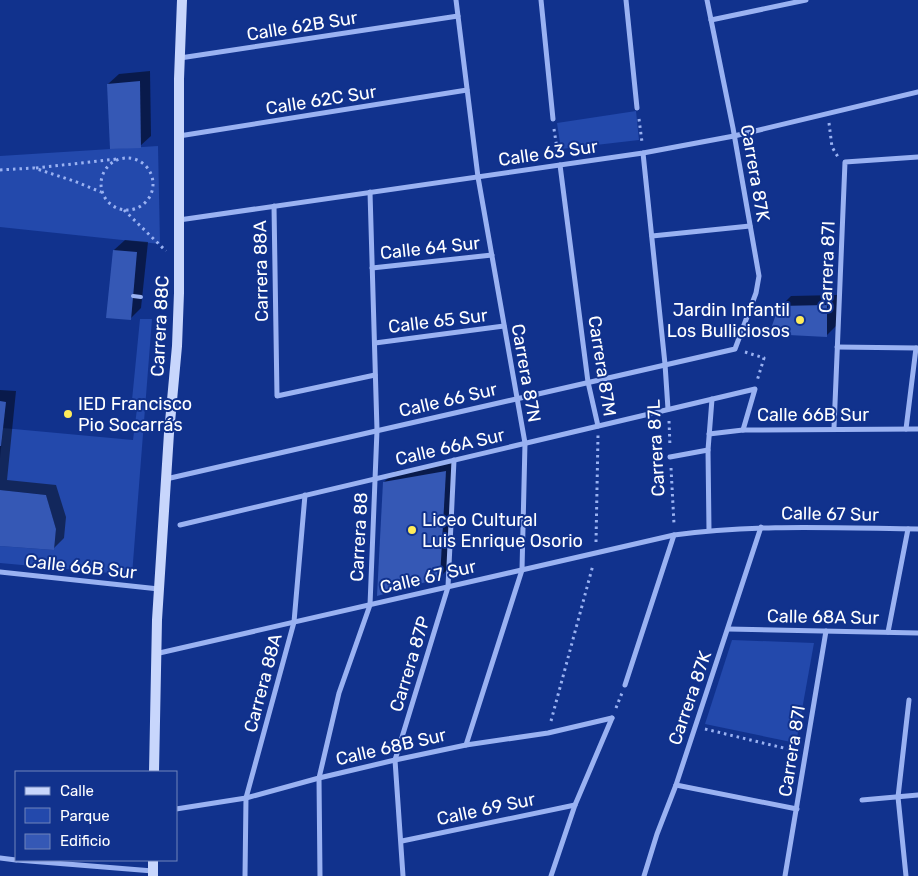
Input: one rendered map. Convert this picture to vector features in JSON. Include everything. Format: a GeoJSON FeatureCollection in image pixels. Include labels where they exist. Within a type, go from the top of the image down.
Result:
{"type":"FeatureCollection","features":[{"type":"Feature","properties":{"kind":"street","name":"Carrera 88C"},"geometry":{"type":"LineString","coordinates":[[154,771],[155,654],[158,589],[177,346],[182,0]]}},
{"type":"Feature","properties":{"kind":"street","name":"Carrera 87N"},"geometry":{"type":"LineString","coordinates":[[456,0],[478,177],[525,443],[522,570],[466,745]]}},
{"type":"Feature","properties":{"kind":"street"},"geometry":{"type":"LineString","coordinates":[[541,0],[553,119]]}},
{"type":"Feature","properties":{"kind":"street"},"geometry":{"type":"LineString","coordinates":[[626,0],[637,108]]}},
{"type":"Feature","properties":{"kind":"street","name":"Carrera 87K"},"geometry":{"type":"LineString","coordinates":[[707,0],[759,276],[756,292],[735,348]]}},
{"type":"Feature","properties":{"kind":"street"},"geometry":{"type":"LineString","coordinates":[[711,20],[806,0]]}},
{"type":"Feature","properties":{"kind":"street","name":"Calle 62B Sur"},"geometry":{"type":"LineString","coordinates":[[180,58],[458,16]]}},
{"type":"Feature","properties":{"kind":"street","name":"Calle 62C Sur"},"geometry":{"type":"LineString","coordinates":[[179,136],[467,90]]}},
{"type":"Feature","properties":{"kind":"street","name":"Calle 63 Sur"},"geometry":{"type":"LineString","coordinates":[[179,220],[643,153],[734,136],[918,92]]}},
{"type":"Feature","properties":{"kind":"street","name":"Carrera 87L"},"geometry":{"type":"LineString","coordinates":[[643,153],[666,364],[668,409]]}},
{"type":"Feature","properties":{"kind":"street"},"geometry":{"type":"LineString","coordinates":[[845,162],[918,156]]}},
{"type":"Feature","properties":{"kind":"street","name":"Carrera 87I"},"geometry":{"type":"LineString","coordinates":[[834,428],[845,162]]}},
{"type":"Feature","properties":{"kind":"street","name":"Carrera 87M"},"geometry":{"type":"LineString","coordinates":[[560,165],[588,382],[598,426]]}},
{"type":"Feature","properties":{"kind":"street","name":"Carrera 88"},"geometry":{"type":"LineString","coordinates":[[320,876],[319,778],[339,693],[370,605],[377,430],[370,192]]}},
{"type":"Feature","properties":{"kind":"street","name":"Carrera 88A"},"geometry":{"type":"LineString","coordinates":[[274,206],[277,396],[375,374]]}},
{"type":"Feature","properties":{"kind":"street"},"geometry":{"type":"LineString","coordinates":[[652,236],[750,226]]}},
{"type":"Feature","properties":{"kind":"street","name":"Calle 64 Sur"},"geometry":{"type":"LineString","coordinates":[[372,268],[492,254]]}},
{"type":"Feature","properties":{"kind":"street","name":"Calle 65 Sur"},"geometry":{"type":"LineString","coordinates":[[375,343],[504,326]]}},
{"type":"Feature","properties":{"kind":"street","name":"Calle 66 Sur"},"geometry":{"type":"LineString","coordinates":[[166,478],[735,348]]}},
{"type":"Feature","properties":{"kind":"street"},"geometry":{"type":"LineString","coordinates":[[837,348],[917,348],[906,429]]}},
{"type":"Feature","properties":{"kind":"street"},"geometry":{"type":"LineString","coordinates":[[743,430],[755,389]]}},
{"type":"Feature","properties":{"kind":"street","name":"Calle 66A Sur"},"geometry":{"type":"LineString","coordinates":[[180,525],[755,389]]}},
{"type":"Feature","properties":{"kind":"street"},"geometry":{"type":"LineString","coordinates":[[709,530],[708,450],[712,399]]}},
{"type":"Feature","properties":{"kind":"street","name":"Calle 66B Sur"},"geometry":{"type":"LineString","coordinates":[[709,434],[743,430],[918,429]]}},
{"type":"Feature","properties":{"kind":"street"},"geometry":{"type":"LineString","coordinates":[[670,457],[708,450]]}},
{"type":"Feature","properties":{"kind":"street","name":"Carrera 87P"},"geometry":{"type":"LineString","coordinates":[[403,876],[395,760],[448,587],[454,460]]}},
{"type":"Feature","properties":{"kind":"street","name":"Carrera 88A"},"geometry":{"type":"LineString","coordinates":[[245,876],[246,798],[294,622],[305,495]]}},
{"type":"Feature","properties":{"kind":"street","name":"Carrera 87K"},"geometry":{"type":"LineString","coordinates":[[644,876],[656,834],[676,785],[761,527]]}},
{"type":"Feature","properties":{"kind":"street","name":"Calle 67 Sur"},"geometry":{"type":"LineString","coordinates":[[155,654],[674,535],[709,530],[761,527],[918,529]]}},
{"type":"Feature","properties":{"kind":"street"},"geometry":{"type":"LineString","coordinates":[[888,632],[908,529]]}},
{"type":"Feature","properties":{"kind":"street"},"geometry":{"type":"LineString","coordinates":[[625,685],[674,535]]}},
{"type":"Feature","properties":{"kind":"street","name":"Calle 66B Sur"},"geometry":{"type":"LineString","coordinates":[[0,572],[158,589]]}},
{"type":"Feature","properties":{"kind":"street","name":"Calle 68A Sur"},"geometry":{"type":"LineString","coordinates":[[728,629],[918,633]]}},
{"type":"Feature","properties":{"kind":"street","name":"Carrera 87I"},"geometry":{"type":"LineString","coordinates":[[785,876],[826,631]]}},
{"type":"Feature","properties":{"kind":"street"},"geometry":{"type":"LineString","coordinates":[[906,876],[898,797],[909,700]]}},
{"type":"Feature","properties":{"kind":"street"},"geometry":{"type":"LineString","coordinates":[[551,876],[575,805],[612,718]]}},
{"type":"Feature","properties":{"kind":"street","name":"Calle 68B Sur"},"geometry":{"type":"LineString","coordinates":[[178,809],[246,798],[395,760],[466,745],[548,733],[612,718]]}},
{"type":"Feature","properties":{"kind":"street"},"geometry":{"type":"LineString","coordinates":[[676,785],[797,809]]}},
{"type":"Feature","properties":{"kind":"street"},"geometry":{"type":"LineString","coordinates":[[862,800],[918,795]]}},
{"type":"Feature","properties":{"kind":"street","name":"Calle 69 Sur"},"geometry":{"type":"LineString","coordinates":[[402,841],[575,805]]}},
{"type":"Feature","properties":{"kind":"street"},"geometry":{"type":"LineString","coordinates":[[0,858],[15,860]]}},
{"type":"Feature","properties":{"kind":"street"},"geometry":{"type":"LineString","coordinates":[[27,861],[153,874],[153,861]]}},
{"type":"Feature","properties":{"kind":"lane"},"geometry":{"type":"LineString","coordinates":[[134,296],[141,297]]}},
{"type":"Feature","properties":{"kind":"path"},"geometry":{"type":"LineString","coordinates":[[637,108],[643,153]]}},
{"type":"Feature","properties":{"kind":"path"},"geometry":{"type":"LineString","coordinates":[[828,112],[832,147],[836,155],[845,162]]}},
{"type":"Feature","properties":{"kind":"path"},"geometry":{"type":"LineString","coordinates":[[553,119],[560,165]]}},
{"type":"Feature","properties":{"kind":"path"},"geometry":{"type":"LineString","coordinates":[[125,159],[117,160],[106,170],[101,184],[102,192],[110,204],[124,210],[179,264]]}},
{"type":"Feature","properties":{"kind":"path"},"geometry":{"type":"LineString","coordinates":[[0,170],[133,159],[141,163],[151,176],[151,193],[141,206],[133,210],[124,210]]}},
{"type":"Feature","properties":{"kind":"path"},"geometry":{"type":"LineString","coordinates":[[34,168],[102,192]]}},
{"type":"Feature","properties":{"kind":"path"},"geometry":{"type":"LineString","coordinates":[[735,348],[764,358],[755,389]]}},
{"type":"Feature","properties":{"kind":"path","name":"Carrera 87L"},"geometry":{"type":"LineString","coordinates":[[668,409],[674,535]]}},
{"type":"Feature","properties":{"kind":"path","name":"Carrera 87M"},"geometry":{"type":"LineString","coordinates":[[548,733],[596,553],[598,426]]}},
{"type":"Feature","properties":{"kind":"path"},"geometry":{"type":"LineString","coordinates":[[612,718],[625,685]]}},
{"type":"Feature","properties":{"kind":"path"},"geometry":{"type":"LineString","coordinates":[[695,727],[805,753]]}},
{"type":"Feature","properties":{"kind":"green space"},"geometry":{"type":"Polygon","coordinates":[[[636,111],[639,140],[561,149],[557,123],[636,111]]]}},
{"type":"Feature","properties":{"kind":"green space"},"geometry":{"type":"Polygon","coordinates":[[[158,146],[160,244],[0,227],[0,156],[158,146]]]}},
{"type":"Feature","properties":{"kind":"green space"},"geometry":{"type":"Polygon","coordinates":[[[140,319],[152,319],[132,575],[0,563],[0,546],[54,550],[56,529],[46,495],[0,490],[0,458],[3,428],[133,440],[138,401],[132,400],[140,319]]]}},
{"type":"Feature","properties":{"kind":"green space"},"geometry":{"type":"Polygon","coordinates":[[[732,640],[814,643],[796,743],[705,724],[732,640]]]}},
{"type":"Feature","properties":{"kind":"building"},"geometry":{"type":"Polygon","coordinates":[[[140,81],[141,148],[110,149],[107,84],[140,81]]]}},
{"type":"Feature","properties":{"kind":"building"},"geometry":{"type":"Polygon","coordinates":[[[113,250],[137,252],[131,320],[106,318],[113,250]]]}},
{"type":"Feature","properties":{"kind":"building","name":"Jardin Infantil Los Bulliciosos"},"geometry":{"type":"Polygon","coordinates":[[[827,305],[827,337],[769,334],[779,306],[827,305]]]}},
{"type":"Feature","properties":{"kind":"building"},"geometry":{"type":"Polygon","coordinates":[[[0,401],[6,402],[1,446],[0,446],[0,401]]]}},
{"type":"Feature","properties":{"kind":"building","name":"Liceo Cultural Luis Enrique Osorio"},"geometry":{"type":"Polygon","coordinates":[[[446,471],[440,578],[377,596],[383,482],[446,471]]]}},
{"type":"Feature","properties":{"kind":"building"},"geometry":{"type":"Polygon","coordinates":[[[0,490],[46,495],[56,529],[54,550],[0,546],[0,490]]]}},
{"type":"Feature","properties":{"kind":"place","name":"Jardin Infantil Los Bulliciosos"},"geometry":{"type":"Point","coordinates":[800,320]}},
{"type":"Feature","properties":{"kind":"place","name":"IED Francisco Pio Socarrás"},"geometry":{"type":"Point","coordinates":[68,414]}},
{"type":"Feature","properties":{"kind":"place","name":"Liceo Cultural Luis Enrique Osorio"},"geometry":{"type":"Point","coordinates":[412,530]}}]}
